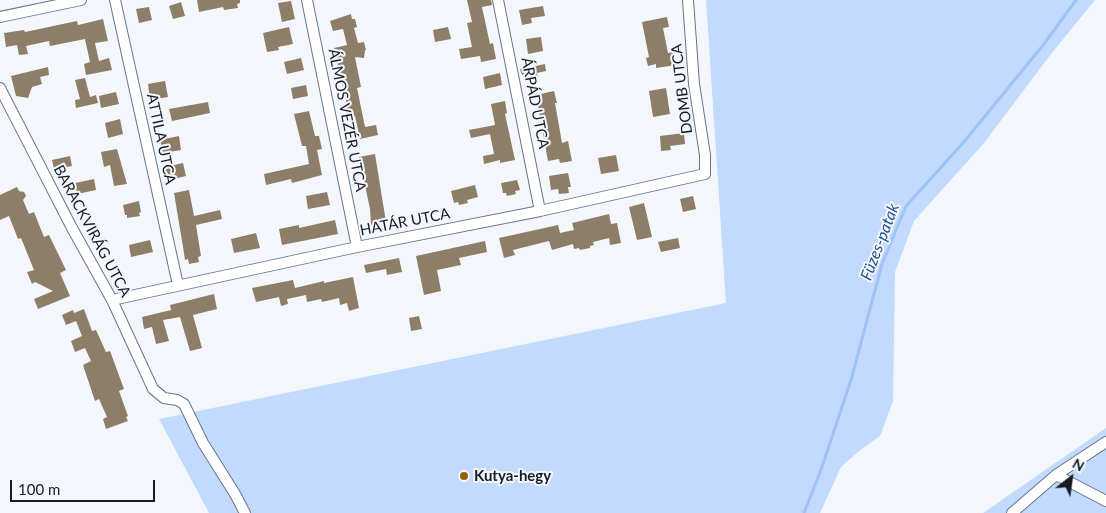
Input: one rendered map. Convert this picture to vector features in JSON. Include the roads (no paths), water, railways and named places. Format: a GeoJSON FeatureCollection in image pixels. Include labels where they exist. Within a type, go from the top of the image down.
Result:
{"type":"FeatureCollection","features":[{"type":"Feature","properties":{"kind":"street"},"geometry":{"type":"LineString","coordinates":[[0,17],[63,2],[81,0]]}},
{"type":"Feature","properties":{"kind":"street","name":"ATTILA UTCA"},"geometry":{"type":"LineString","coordinates":[[115,0],[178,285]]}},
{"type":"Feature","properties":{"kind":"street","name":"ÁLMOS VEZÉR UTCA"},"geometry":{"type":"LineString","coordinates":[[307,0],[357,247]]}},
{"type":"Feature","properties":{"kind":"street","name":"ÁRPÁD UTCA"},"geometry":{"type":"LineString","coordinates":[[498,0],[540,211]]}},
{"type":"Feature","properties":{"kind":"street","name":"DOMB UTCA"},"geometry":{"type":"LineString","coordinates":[[688,0],[694,84],[705,155],[705,174]]}},
{"type":"Feature","properties":{"kind":"street","name":"BARACKVIRÁG UTCA"},"geometry":{"type":"LineString","coordinates":[[0,88],[72,228],[112,300],[153,390],[164,398],[177,400],[184,404],[203,443],[245,513]]}},
{"type":"Feature","properties":{"kind":"street","name":"HATÁR UTCA"},"geometry":{"type":"LineString","coordinates":[[112,300],[357,247],[540,211],[705,174]]}},
{"type":"Feature","properties":{"kind":"street"},"geometry":{"type":"LineString","coordinates":[[1012,513],[1056,476],[1106,442]]}},
{"type":"Feature","properties":{"kind":"street"},"geometry":{"type":"LineString","coordinates":[[1056,476],[1106,501]]}},
{"type":"Feature","properties":{"kind":"waterway","name":"Füzes-patak"},"geometry":{"type":"LineString","coordinates":[[804,513],[822,467],[851,380],[882,264],[906,206],[963,143],[1044,44],[1076,0]]}},
{"type":"Feature","properties":{"kind":"place","name":"Kutya-hegy"},"geometry":{"type":"Point","coordinates":[464,476]}}]}
